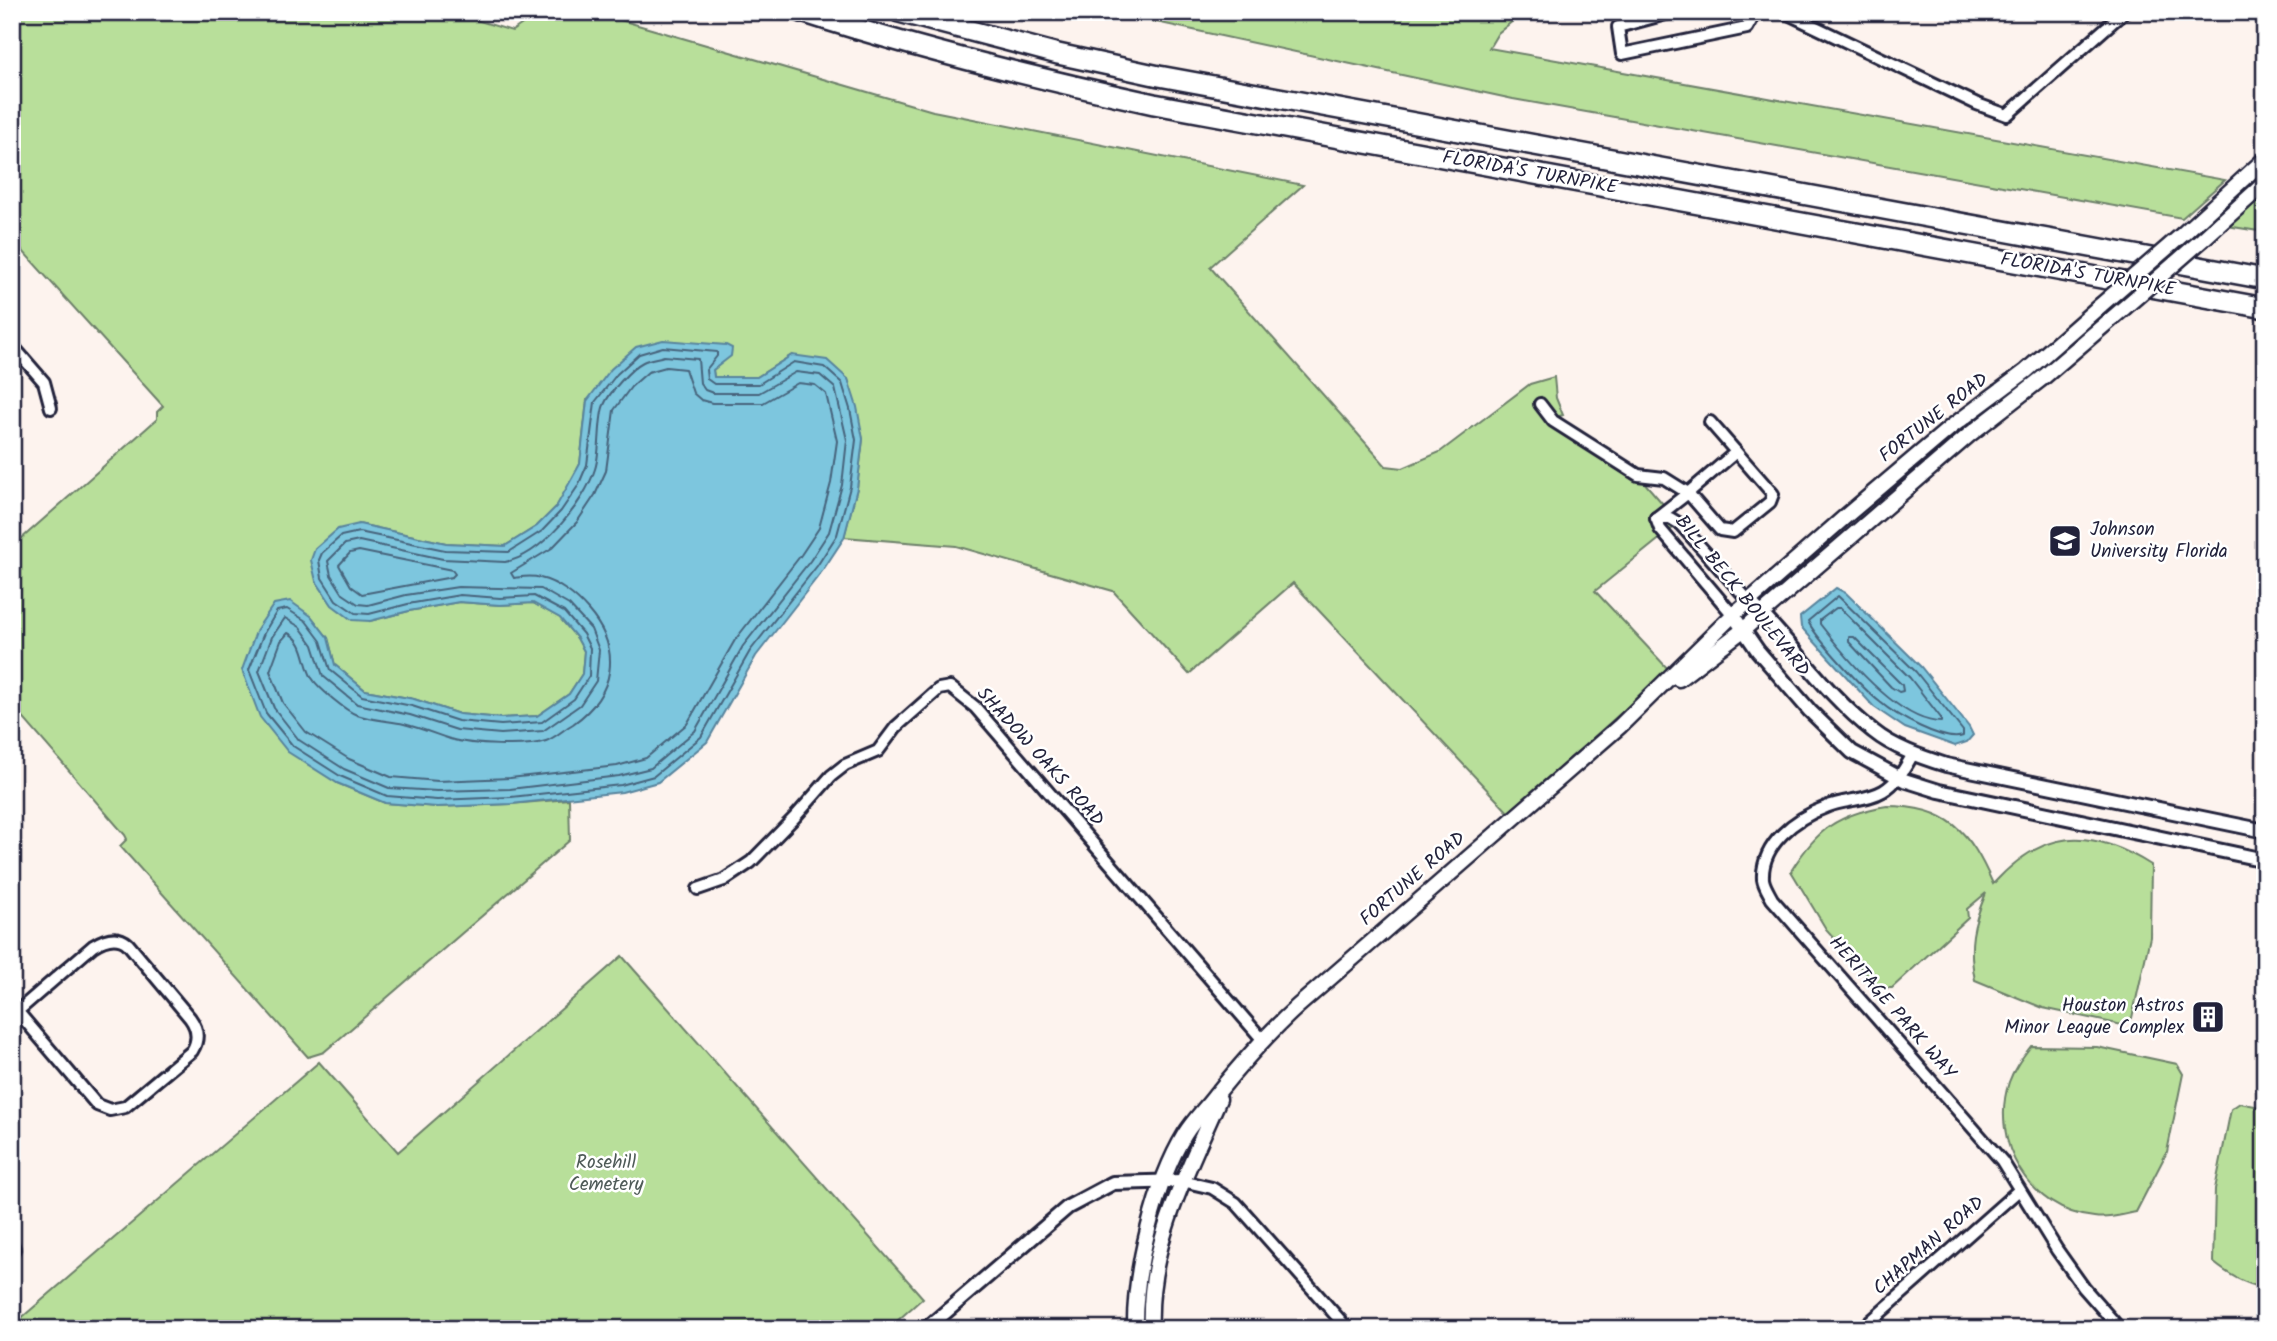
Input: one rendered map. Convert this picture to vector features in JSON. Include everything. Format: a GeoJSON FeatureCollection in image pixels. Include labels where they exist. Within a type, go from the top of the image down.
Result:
{"type":"FeatureCollection","features":[{"type":"Feature","properties":{"kind":"highway","name":"FLORIDA'S TURNPIKE"},"geometry":{"type":"LineString","coordinates":[[802,12],[974,62],[1154,104],[2265,308]]}},
{"type":"Feature","properties":{"kind":"highway","name":"FLORIDA'S TURNPIKE"},"geometry":{"type":"LineString","coordinates":[[899,12],[1058,54],[1159,76],[2265,279]]}},
{"type":"Feature","properties":{"kind":"main road","name":"FORTUNE ROAD"},"geometry":{"type":"LineString","coordinates":[[1135,1329],[1140,1265],[1164,1181],[1185,1134],[1262,1039],[1633,714],[1733,615],[1942,434],[2026,371],[2265,159]]}},
{"type":"Feature","properties":{"kind":"main road","name":"FORTUNE ROAD"},"geometry":{"type":"LineString","coordinates":[[1633,714],[1743,631],[1969,435],[2045,376],[2265,183]]}},
{"type":"Feature","properties":{"kind":"main road","name":"FORTUNE ROAD"},"geometry":{"type":"LineString","coordinates":[[1151,1329],[1153,1271],[1163,1233],[1182,1181],[1227,1082]]}},
{"type":"Feature","properties":{"kind":"street"},"geometry":{"type":"LineString","coordinates":[[1673,12],[1618,27],[1622,54],[1747,28],[1756,12]]}},
{"type":"Feature","properties":{"kind":"street"},"geometry":{"type":"LineString","coordinates":[[1784,12],[1977,104],[2007,115],[2124,12]]}},
{"type":"Feature","properties":{"kind":"street"},"geometry":{"type":"LineString","coordinates":[[12,345],[44,382],[51,408]]}},
{"type":"Feature","properties":{"kind":"street"},"geometry":{"type":"LineString","coordinates":[[1540,404],[1553,421],[1638,475],[1664,478],[1688,493],[1720,530],[1733,532],[1770,502],[1773,494],[1710,422]]}},
{"type":"Feature","properties":{"kind":"street"},"geometry":{"type":"LineString","coordinates":[[1656,518],[1736,452]]}},
{"type":"Feature","properties":{"kind":"street"},"geometry":{"type":"LineString","coordinates":[[1846,516],[1858,531]]}},
{"type":"Feature","properties":{"kind":"street","name":"BILL BECK BOULEVARD"},"geometry":{"type":"LineString","coordinates":[[2265,831],[1946,765],[1913,754],[1874,732],[1848,709],[1680,524],[1670,518],[1656,518],[1660,529],[1733,615],[1743,631],[1819,720],[1852,752],[1899,777],[1939,791],[2265,860]]}},
{"type":"Feature","properties":{"kind":"street","name":"SHADOW OAKS ROAD"},"geometry":{"type":"LineString","coordinates":[[698,889],[724,880],[751,862],[831,776],[845,765],[878,751],[896,727],[939,689],[950,687],[975,707],[1262,1039]]}},
{"type":"Feature","properties":{"kind":"street","name":"HERITAGE PARK WAY"},"geometry":{"type":"LineString","coordinates":[[1913,754],[1899,777],[1881,793],[1826,807],[1792,827],[1774,842],[1765,862],[1763,882],[1772,899],[2002,1161],[2063,1259],[2120,1329]]}},
{"type":"Feature","properties":{"kind":"street"},"geometry":{"type":"LineString","coordinates":[[107,939],[120,939],[128,944],[190,1018],[195,1025],[197,1038],[191,1051],[125,1107],[110,1110],[97,1105],[15,1014],[93,946],[107,939]]}},
{"type":"Feature","properties":{"kind":"street"},"geometry":{"type":"LineString","coordinates":[[926,1329],[1068,1206],[1113,1183],[1182,1181],[1212,1188],[1236,1203],[1348,1329]]}},
{"type":"Feature","properties":{"kind":"street","name":"CHAPMAN ROAD"},"geometry":{"type":"LineString","coordinates":[[1861,1329],[2019,1190]]}},
{"type":"Feature","properties":{"kind":"street"},"geometry":{"type":"LineString","coordinates":[[12,1243],[12,1253]]}},
{"type":"Feature","properties":{"kind":"green space"},"geometry":{"type":"Polygon","coordinates":[[[12,12],[450,12],[512,31],[540,12],[593,12],[933,111],[1303,185],[1210,267],[1386,466],[1403,468],[1440,452],[1530,384],[1554,377],[1556,398],[1563,415],[1556,417],[1541,397],[1533,403],[1550,425],[1633,480],[1643,481],[1663,504],[1649,517],[1656,525],[1671,513],[1679,523],[1595,591],[1669,670],[1509,813],[1293,583],[1189,674],[1113,591],[956,546],[844,537],[857,488],[863,439],[848,379],[792,355],[757,377],[714,377],[713,370],[725,359],[587,400],[580,464],[572,482],[556,507],[537,526],[505,546],[446,543],[359,524],[370,621],[459,602],[500,605],[533,603],[560,618],[584,651],[582,674],[569,694],[537,716],[501,718],[459,714],[414,699],[365,690],[335,665],[328,638],[311,616],[337,783],[385,803],[437,807],[569,799],[570,840],[324,1052],[308,1057],[120,846],[127,839],[125,835],[12,705],[12,547],[157,419],[157,412],[163,406],[12,239],[12,12]]]}},
{"type":"Feature","properties":{"kind":"green space"},"geometry":{"type":"Polygon","coordinates":[[[1110,12],[1524,12],[1498,33],[1489,48],[2225,180],[2182,218],[1513,99],[1110,12]]]}},
{"type":"Feature","properties":{"kind":"green space"},"geometry":{"type":"Polygon","coordinates":[[[2265,191],[2265,232],[2227,226],[2265,191]]]}},
{"type":"Feature","properties":{"kind":"green space"},"geometry":{"type":"Polygon","coordinates":[[[1887,806],[1926,811],[1954,825],[1975,849],[1993,884],[2030,852],[2068,839],[2087,839],[2107,844],[2151,865],[2150,937],[2132,1018],[2122,1025],[2043,1008],[1975,980],[1973,935],[1986,893],[1967,909],[1968,918],[1892,988],[1879,988],[1826,929],[1791,871],[1810,844],[1830,826],[1855,814],[1887,806]]]}},
{"type":"Feature","properties":{"kind":"green space","name":"Rosehill Cemetery"},"geometry":{"type":"Polygon","coordinates":[[[622,956],[923,1298],[888,1329],[12,1329],[12,1326],[319,1062],[398,1152],[622,956]]]}},
{"type":"Feature","properties":{"kind":"green space"},"geometry":{"type":"Polygon","coordinates":[[[2031,1046],[2097,1047],[2177,1064],[2183,1074],[2167,1152],[2136,1212],[2094,1217],[2071,1212],[2051,1202],[2020,1170],[2010,1150],[2004,1105],[2011,1077],[2031,1046]]]}},
{"type":"Feature","properties":{"kind":"green space"},"geometry":{"type":"Polygon","coordinates":[[[2240,1103],[2265,1108],[2265,1288],[2237,1278],[2213,1262],[2215,1189],[2231,1109],[2240,1103]]]}},
{"type":"Feature","properties":{"kind":"water"},"geometry":{"type":"Polygon","coordinates":[[[663,340],[726,345],[732,348],[731,356],[713,370],[714,377],[757,377],[792,355],[827,360],[848,379],[863,439],[857,488],[844,538],[823,570],[756,656],[707,742],[658,782],[622,792],[511,804],[437,807],[385,803],[337,783],[288,752],[260,717],[242,670],[257,629],[274,604],[290,601],[311,616],[328,638],[335,665],[365,690],[414,699],[459,714],[501,718],[537,716],[569,694],[582,674],[584,651],[560,618],[533,603],[500,605],[459,602],[370,621],[352,620],[332,605],[316,581],[311,560],[315,549],[338,529],[359,524],[446,543],[505,546],[537,526],[556,507],[580,464],[587,401],[611,369],[636,347],[663,340]]]}},
{"type":"Feature","properties":{"kind":"water"},"geometry":{"type":"Polygon","coordinates":[[[1836,588],[1846,593],[1921,667],[1969,727],[1973,735],[1967,742],[1955,746],[1905,728],[1874,707],[1801,627],[1800,617],[1836,588]]]}},
{"type":"Feature","properties":{"kind":"place","name":"Johnson University Florida"},"geometry":{"type":"Point","coordinates":[2065,541]}},
{"type":"Feature","properties":{"kind":"place","name":"Houston Astros Minor League Complex"},"geometry":{"type":"Point","coordinates":[2208,1017]}}]}
